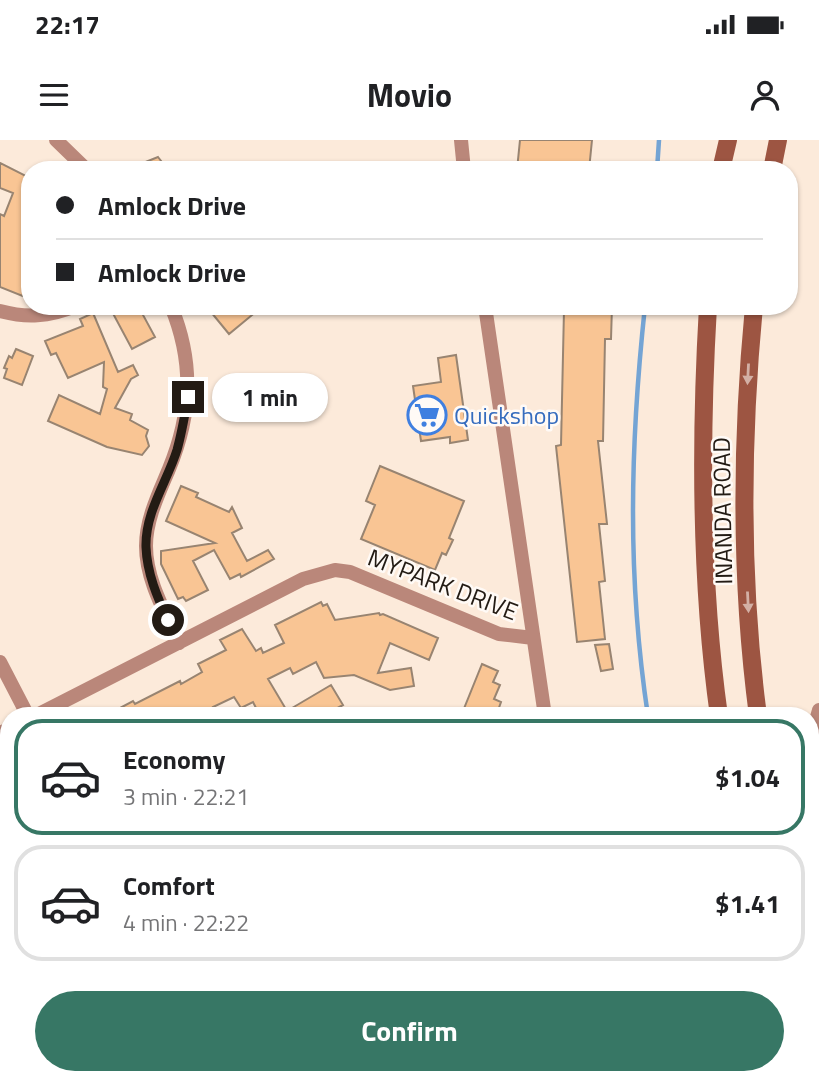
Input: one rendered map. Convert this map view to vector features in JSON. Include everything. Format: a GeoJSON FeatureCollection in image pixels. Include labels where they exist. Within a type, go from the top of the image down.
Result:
{"type":"FeatureCollection","features":[{"type":"Feature","properties":{"kind":"main road"},"geometry":{"type":"LineString","coordinates":[[723,161],[728,140]]}},
{"type":"Feature","properties":{"kind":"main road"},"geometry":{"type":"LineString","coordinates":[[774,161],[778,140]]}},
{"type":"Feature","properties":{"kind":"main road","name":"INANDA ROAD"},"geometry":{"type":"LineString","coordinates":[[707,315],[703,382],[702,496],[707,603],[718,707]]}},
{"type":"Feature","properties":{"kind":"main road","name":"INANDA ROAD"},"geometry":{"type":"LineString","coordinates":[[753,315],[743,466],[748,612],[757,707]]}},
{"type":"Feature","properties":{"kind":"street"},"geometry":{"type":"LineString","coordinates":[[56,140],[78,161]]}},
{"type":"Feature","properties":{"kind":"street"},"geometry":{"type":"LineString","coordinates":[[461,140],[463,161]]}},
{"type":"Feature","properties":{"kind":"street"},"geometry":{"type":"LineString","coordinates":[[0,311],[25,317],[48,315]]}},
{"type":"Feature","properties":{"kind":"street"},"geometry":{"type":"LineString","coordinates":[[175,315],[189,374],[188,397],[177,451],[152,511],[146,546],[157,596],[179,643]]}},
{"type":"Feature","properties":{"kind":"street"},"geometry":{"type":"LineString","coordinates":[[486,315],[544,707]]}},
{"type":"Feature","properties":{"kind":"street","name":"MYPARK DRIVE"},"geometry":{"type":"LineString","coordinates":[[53,707],[303,579],[335,570],[350,572],[499,634],[533,638]]}},
{"type":"Feature","properties":{"kind":"street"},"geometry":{"type":"LineString","coordinates":[[0,662],[23,707]]}},
{"type":"Feature","properties":{"kind":"building"},"geometry":{"type":"Polygon","coordinates":[[[520,140],[592,140],[590,161],[518,161],[520,140]]]}},
{"type":"Feature","properties":{"kind":"building"},"geometry":{"type":"Polygon","coordinates":[[[0,163],[21,174],[21,295],[0,287],[0,214],[4,216],[13,193],[0,188],[0,163]]]}},
{"type":"Feature","properties":{"kind":"building"},"geometry":{"type":"Polygon","coordinates":[[[94,315],[118,372],[133,365],[138,375],[131,379],[115,408],[132,414],[130,420],[148,430],[146,436],[149,446],[142,455],[107,447],[48,421],[59,395],[100,414],[107,389],[103,387],[104,362],[68,378],[56,353],[51,355],[45,341],[83,326],[80,319],[94,315]]]}},
{"type":"Feature","properties":{"kind":"building"},"geometry":{"type":"Polygon","coordinates":[[[114,315],[143,315],[155,337],[132,349],[114,315]]]}},
{"type":"Feature","properties":{"kind":"building"},"geometry":{"type":"Polygon","coordinates":[[[213,315],[252,315],[229,334],[213,315]]]}},
{"type":"Feature","properties":{"kind":"building"},"geometry":{"type":"Polygon","coordinates":[[[564,315],[612,315],[611,339],[605,339],[603,441],[598,441],[607,524],[599,524],[605,581],[599,582],[605,639],[577,642],[556,446],[561,445],[564,315]]]}},
{"type":"Feature","properties":{"kind":"building"},"geometry":{"type":"Polygon","coordinates":[[[16,349],[33,356],[22,385],[4,378],[7,369],[4,368],[9,356],[12,358],[16,349]]]}},
{"type":"Feature","properties":{"kind":"building"},"geometry":{"type":"Polygon","coordinates":[[[456,355],[468,440],[450,443],[450,437],[421,441],[413,386],[441,382],[438,358],[456,355]]]}},
{"type":"Feature","properties":{"kind":"building"},"geometry":{"type":"Polygon","coordinates":[[[380,466],[464,501],[449,538],[453,540],[446,555],[442,553],[435,570],[361,539],[375,505],[366,501],[380,466]]]}},
{"type":"Feature","properties":{"kind":"building"},"geometry":{"type":"Polygon","coordinates":[[[181,486],[198,493],[196,497],[229,512],[232,507],[242,528],[232,533],[247,561],[268,550],[274,559],[241,577],[240,574],[230,579],[214,550],[193,561],[208,590],[186,601],[183,597],[178,599],[161,564],[161,551],[215,543],[166,521],[181,486]]]}},
{"type":"Feature","properties":{"kind":"building"},"geometry":{"type":"Polygon","coordinates":[[[321,602],[323,606],[327,604],[335,620],[379,613],[438,638],[429,660],[390,643],[378,673],[411,668],[414,686],[390,690],[354,675],[324,678],[316,662],[293,674],[290,668],[268,679],[285,707],[256,707],[253,702],[240,707],[234,697],[213,707],[122,707],[133,701],[135,704],[180,681],[181,684],[202,672],[198,664],[226,650],[220,640],[242,629],[256,651],[261,648],[263,653],[284,643],[275,625],[321,602]]]}},
{"type":"Feature","properties":{"kind":"building"},"geometry":{"type":"Polygon","coordinates":[[[609,644],[613,669],[601,671],[595,645],[609,644]]]}},
{"type":"Feature","properties":{"kind":"building"},"geometry":{"type":"Polygon","coordinates":[[[482,664],[498,671],[493,682],[500,685],[494,699],[501,702],[499,707],[465,707],[482,664]]]}},
{"type":"Feature","properties":{"kind":"building"},"geometry":{"type":"Polygon","coordinates":[[[331,685],[343,705],[339,707],[294,707],[331,685]]]}},
{"type":"Feature","properties":{"kind":"waterway"},"geometry":{"type":"LineString","coordinates":[[658,161],[659,140]]}},
{"type":"Feature","properties":{"kind":"waterway"},"geometry":{"type":"LineString","coordinates":[[644,315],[636,410],[633,511],[637,613],[647,707]]}},
{"type":"Feature","properties":{"kind":"place","name":"Quickshop"},"geometry":{"type":"Point","coordinates":[427,415]}},
{"type":"Feature","properties":{"kind":"route"},"geometry":{"type":"LineString","coordinates":[[168,620],[157,596],[146,546],[152,511],[177,451],[188,397]]}}]}
